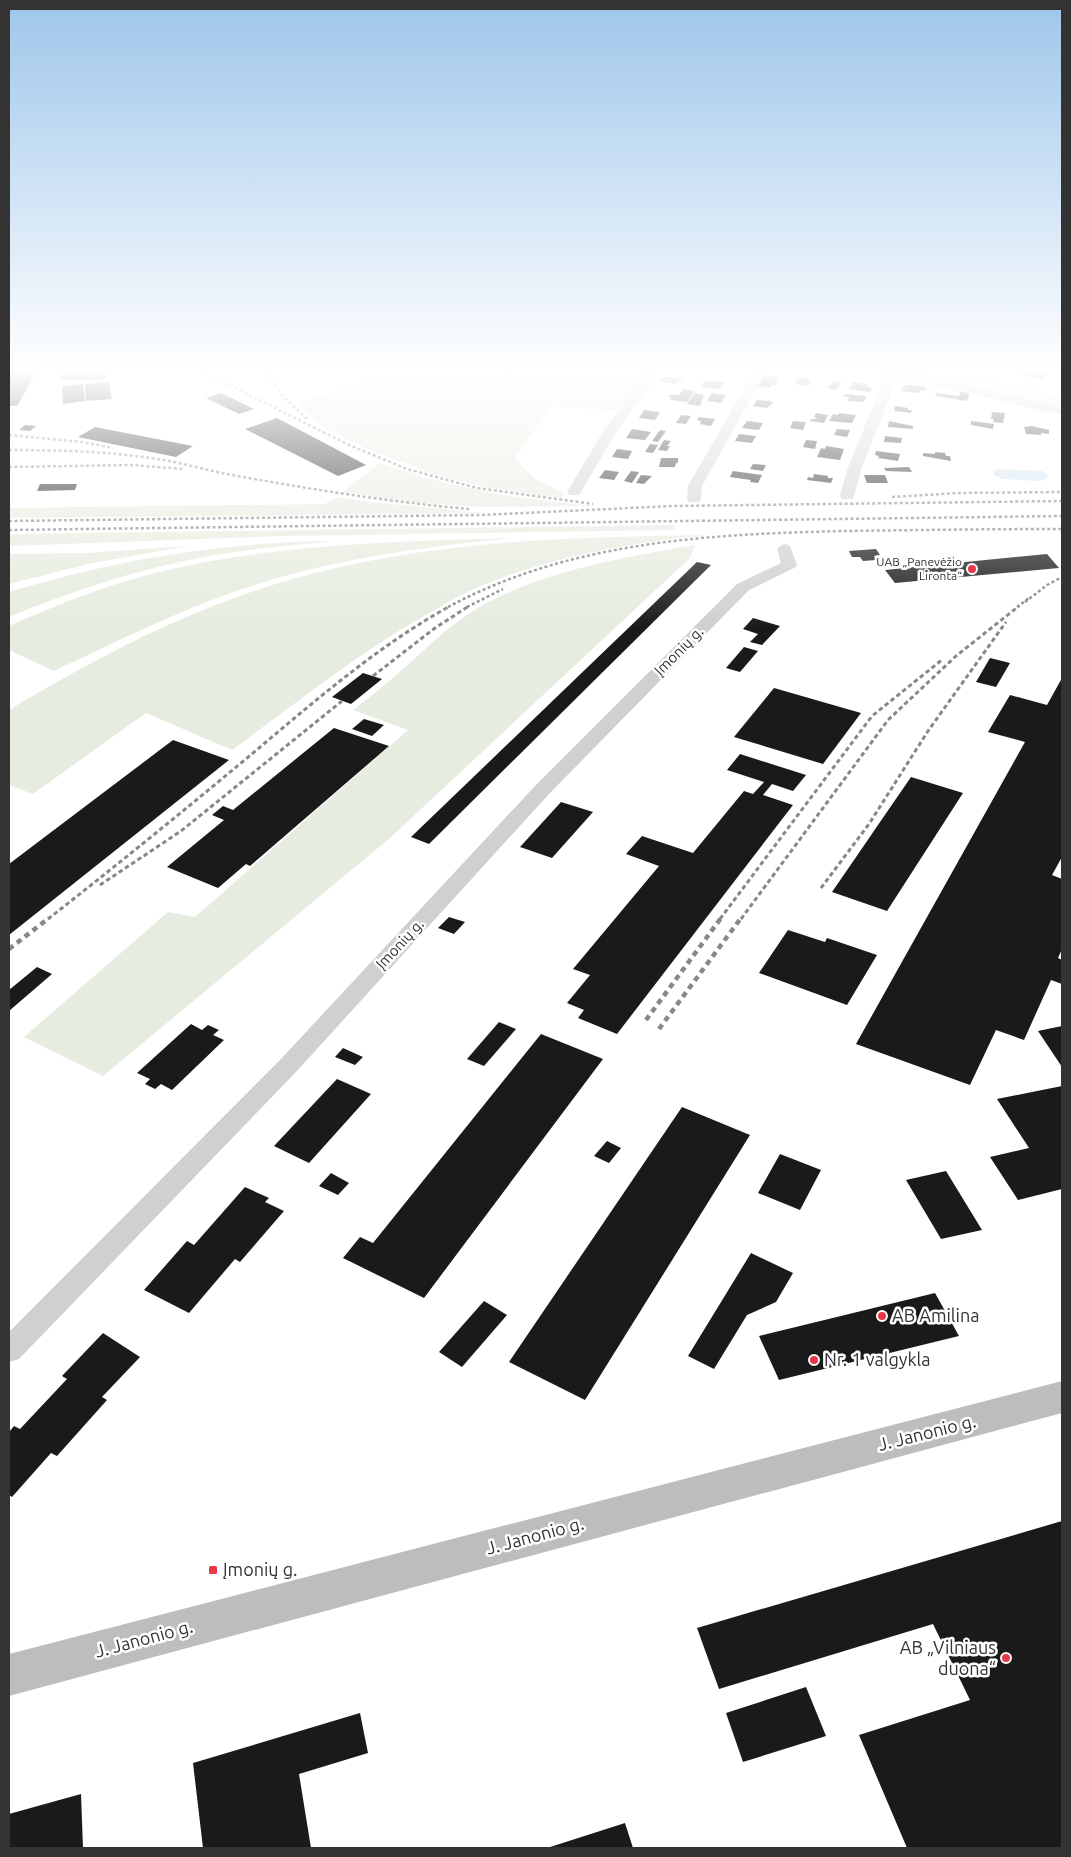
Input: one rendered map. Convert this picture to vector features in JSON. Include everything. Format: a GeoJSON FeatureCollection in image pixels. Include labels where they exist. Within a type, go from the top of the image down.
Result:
{"type":"FeatureCollection","features":[{"type":"Feature","properties":{"kind":"main road","name":"J. Janonio g."},"geometry":{"type":"LineString","coordinates":[[9,1675],[1062,1397]]}},
{"type":"Feature","properties":{"kind":"street"},"geometry":{"type":"LineString","coordinates":[[574,492],[596,455]]}},
{"type":"Feature","properties":{"kind":"street"},"geometry":{"type":"LineString","coordinates":[[694,499],[695,486],[713,455]]}},
{"type":"Feature","properties":{"kind":"street"},"geometry":{"type":"LineString","coordinates":[[847,496],[860,455]]}},
{"type":"Feature","properties":{"kind":"street","name":"Įmonių g."},"geometry":{"type":"LineString","coordinates":[[9,1350],[288,1066],[542,790],[742,587],[789,565],[785,549]]}},
{"type":"Feature","properties":{"kind":"shaded area"},"geometry":{"type":"Polygon","coordinates":[[[382,455],[517,455],[515,458],[534,478],[564,493],[562,498],[479,486],[434,474],[382,455]]]}},
{"type":"Feature","properties":{"kind":"shaded area"},"geometry":{"type":"Polygon","coordinates":[[[380,463],[434,480],[488,492],[514,497],[598,506],[481,507],[409,502],[343,492],[380,463]]]}},
{"type":"Feature","properties":{"kind":"shaded area"},"geometry":{"type":"Polygon","coordinates":[[[336,497],[483,513],[9,518],[9,508],[325,504],[336,497]]]}},
{"type":"Feature","properties":{"kind":"shaded area"},"geometry":{"type":"Polygon","coordinates":[[[674,525],[675,530],[283,536],[9,546],[9,534],[674,525]]]}},
{"type":"Feature","properties":{"kind":"shaded area"},"geometry":{"type":"Polygon","coordinates":[[[710,535],[592,552],[534,567],[471,590],[375,646],[232,750],[146,713],[33,794],[9,785],[9,710],[82,668],[157,630],[195,613],[274,584],[363,562],[461,547],[561,539],[710,535]]]}},
{"type":"Feature","properties":{"kind":"shaded area"},"geometry":{"type":"Polygon","coordinates":[[[512,538],[447,545],[352,560],[258,584],[154,624],[54,671],[9,650],[9,626],[80,596],[155,573],[198,563],[287,550],[332,546],[512,538]]]}},
{"type":"Feature","properties":{"kind":"shaded area"},"geometry":{"type":"Polygon","coordinates":[[[332,541],[235,552],[178,562],[104,582],[56,598],[9,617],[9,592],[88,571],[128,562],[209,549],[291,542],[332,541]]]}},
{"type":"Feature","properties":{"kind":"shaded area"},"geometry":{"type":"Polygon","coordinates":[[[695,545],[690,558],[390,838],[103,1076],[24,1037],[168,912],[195,917],[408,730],[353,710],[460,620],[494,599],[549,577],[609,561],[695,545]]]}},
{"type":"Feature","properties":{"kind":"shaded area"},"geometry":{"type":"Polygon","coordinates":[[[187,546],[88,564],[9,584],[9,554],[87,553],[187,546]]]}},
{"type":"Feature","properties":{"kind":"water"},"geometry":{"type":"Polygon","coordinates":[[[995,470],[1043,471],[1048,476],[1045,480],[1040,481],[1003,479],[993,475],[995,470]]]}},
{"type":"Feature","properties":{"kind":"building"},"geometry":{"type":"Polygon","coordinates":[[[165,455],[180,455],[176,457],[165,455]]]}},
{"type":"Feature","properties":{"kind":"building"},"geometry":{"type":"Polygon","coordinates":[[[296,455],[346,455],[366,465],[338,476],[296,455]]]}},
{"type":"Feature","properties":{"kind":"building"},"geometry":{"type":"Polygon","coordinates":[[[613,455],[630,455],[628,459],[612,457],[613,455]]]}},
{"type":"Feature","properties":{"kind":"building"},"geometry":{"type":"Polygon","coordinates":[[[818,455],[842,455],[840,460],[817,457],[818,455]]]}},
{"type":"Feature","properties":{"kind":"building"},"geometry":{"type":"Polygon","coordinates":[[[875,455],[900,455],[898,461],[878,458],[879,456],[875,455]]]}},
{"type":"Feature","properties":{"kind":"building"},"geometry":{"type":"Polygon","coordinates":[[[946,455],[950,456],[951,461],[923,456],[946,455]]]}},
{"type":"Feature","properties":{"kind":"building"},"geometry":{"type":"Polygon","coordinates":[[[661,458],[678,458],[678,463],[676,463],[675,467],[659,467],[661,458]]]}},
{"type":"Feature","properties":{"kind":"building"},"geometry":{"type":"Polygon","coordinates":[[[753,464],[766,465],[763,471],[750,469],[753,464]]]}},
{"type":"Feature","properties":{"kind":"building"},"geometry":{"type":"Polygon","coordinates":[[[909,467],[912,472],[886,471],[884,468],[909,467]]]}},
{"type":"Feature","properties":{"kind":"building"},"geometry":{"type":"Polygon","coordinates":[[[605,470],[619,472],[614,480],[599,478],[605,470]]]}},
{"type":"Feature","properties":{"kind":"building"},"geometry":{"type":"Polygon","coordinates":[[[631,471],[639,472],[632,483],[624,481],[631,471]]]}},
{"type":"Feature","properties":{"kind":"building"},"geometry":{"type":"Polygon","coordinates":[[[733,471],[762,475],[758,483],[750,482],[751,480],[730,477],[733,471]]]}},
{"type":"Feature","properties":{"kind":"building"},"geometry":{"type":"Polygon","coordinates":[[[814,474],[833,478],[831,483],[807,480],[808,477],[813,478],[814,474]]]}},
{"type":"Feature","properties":{"kind":"building"},"geometry":{"type":"Polygon","coordinates":[[[641,475],[652,476],[644,484],[636,483],[641,475]]]}},
{"type":"Feature","properties":{"kind":"building"},"geometry":{"type":"Polygon","coordinates":[[[864,475],[885,475],[888,483],[867,483],[864,475]]]}},
{"type":"Feature","properties":{"kind":"building"},"geometry":{"type":"Polygon","coordinates":[[[40,484],[77,484],[75,490],[37,491],[40,484]]]}},
{"type":"Feature","properties":{"kind":"building"},"geometry":{"type":"Polygon","coordinates":[[[876,549],[880,555],[874,556],[876,560],[863,561],[860,557],[852,557],[849,551],[876,549]]]}},
{"type":"Feature","properties":{"kind":"building","name":"UAB „Panevėžio Lironta“"},"geometry":{"type":"Polygon","coordinates":[[[1047,554],[1059,568],[895,583],[885,570],[1047,554]]]}},
{"type":"Feature","properties":{"kind":"building"},"geometry":{"type":"Polygon","coordinates":[[[697,562],[711,565],[429,844],[411,837],[697,562]]]}},
{"type":"Feature","properties":{"kind":"building"},"geometry":{"type":"Polygon","coordinates":[[[753,618],[780,626],[762,645],[750,642],[758,634],[743,629],[753,618]]]}},
{"type":"Feature","properties":{"kind":"building"},"geometry":{"type":"Polygon","coordinates":[[[744,647],[758,651],[740,672],[726,668],[744,647]]]}},
{"type":"Feature","properties":{"kind":"building"},"geometry":{"type":"Polygon","coordinates":[[[990,658],[1010,663],[996,687],[976,682],[990,658]]]}},
{"type":"Feature","properties":{"kind":"building"},"geometry":{"type":"Polygon","coordinates":[[[363,673],[382,679],[351,704],[332,697],[363,673]]]}},
{"type":"Feature","properties":{"kind":"building"},"geometry":{"type":"Polygon","coordinates":[[[1062,678],[1062,857],[1052,875],[1062,879],[1062,949],[1058,958],[1062,960],[1062,984],[1051,980],[1024,1040],[996,1030],[970,1085],[856,1044],[1025,742],[988,732],[1010,695],[1047,705],[1062,678]]]}},
{"type":"Feature","properties":{"kind":"building"},"geometry":{"type":"Polygon","coordinates":[[[774,688],[861,713],[823,764],[734,737],[774,688]]]}},
{"type":"Feature","properties":{"kind":"building"},"geometry":{"type":"Polygon","coordinates":[[[364,719],[384,725],[372,736],[352,729],[364,719]]]}},
{"type":"Feature","properties":{"kind":"building"},"geometry":{"type":"Polygon","coordinates":[[[334,728],[389,746],[250,866],[246,864],[218,888],[167,867],[224,820],[212,815],[223,806],[233,810],[334,728]]]}},
{"type":"Feature","properties":{"kind":"building"},"geometry":{"type":"Polygon","coordinates":[[[173,740],[229,760],[9,935],[9,864],[173,740]]]}},
{"type":"Feature","properties":{"kind":"building"},"geometry":{"type":"Polygon","coordinates":[[[740,754],[806,775],[793,791],[772,784],[763,795],[793,805],[617,1034],[578,1018],[584,1010],[567,1003],[590,975],[573,969],[659,866],[626,854],[642,836],[693,853],[744,791],[753,794],[764,782],[727,770],[740,754]]]}},
{"type":"Feature","properties":{"kind":"building"},"geometry":{"type":"Polygon","coordinates":[[[911,777],[963,793],[887,911],[832,892],[911,777]]]}},
{"type":"Feature","properties":{"kind":"building"},"geometry":{"type":"Polygon","coordinates":[[[561,802],[593,812],[552,858],[520,847],[561,802]]]}},
{"type":"Feature","properties":{"kind":"building"},"geometry":{"type":"Polygon","coordinates":[[[449,917],[465,922],[454,934],[438,928],[449,917]]]}},
{"type":"Feature","properties":{"kind":"building"},"geometry":{"type":"Polygon","coordinates":[[[788,930],[825,942],[827,938],[877,955],[847,1005],[759,973],[788,930]]]}},
{"type":"Feature","properties":{"kind":"building"},"geometry":{"type":"Polygon","coordinates":[[[37,967],[52,974],[9,1011],[9,990],[37,967]]]}},
{"type":"Feature","properties":{"kind":"building"},"geometry":{"type":"Polygon","coordinates":[[[499,1022],[516,1029],[484,1066],[467,1059],[499,1022]]]}},
{"type":"Feature","properties":{"kind":"building"},"geometry":{"type":"Polygon","coordinates":[[[191,1024],[202,1030],[208,1025],[219,1030],[213,1035],[224,1040],[172,1090],[161,1084],[155,1089],[145,1084],[150,1079],[137,1073],[191,1024]]]}},
{"type":"Feature","properties":{"kind":"building"},"geometry":{"type":"Polygon","coordinates":[[[1062,1026],[1062,1067],[1038,1031],[1062,1026]]]}},
{"type":"Feature","properties":{"kind":"building"},"geometry":{"type":"Polygon","coordinates":[[[541,1034],[603,1059],[424,1298],[343,1258],[360,1237],[373,1243],[541,1034]]]}},
{"type":"Feature","properties":{"kind":"building"},"geometry":{"type":"Polygon","coordinates":[[[343,1048],[363,1057],[355,1065],[335,1057],[343,1048]]]}},
{"type":"Feature","properties":{"kind":"building"},"geometry":{"type":"Polygon","coordinates":[[[337,1079],[371,1094],[309,1163],[274,1146],[337,1079]]]}},
{"type":"Feature","properties":{"kind":"building"},"geometry":{"type":"Polygon","coordinates":[[[1062,1086],[1062,1189],[1018,1200],[990,1157],[1029,1148],[997,1099],[1062,1086]]]}},
{"type":"Feature","properties":{"kind":"building"},"geometry":{"type":"Polygon","coordinates":[[[682,1107],[750,1135],[585,1400],[509,1362],[682,1107]]]}},
{"type":"Feature","properties":{"kind":"building"},"geometry":{"type":"Polygon","coordinates":[[[607,1141],[621,1148],[609,1163],[594,1156],[607,1141]]]}},
{"type":"Feature","properties":{"kind":"building"},"geometry":{"type":"Polygon","coordinates":[[[780,1154],[821,1170],[800,1210],[758,1193],[780,1154]]]}},
{"type":"Feature","properties":{"kind":"building"},"geometry":{"type":"Polygon","coordinates":[[[946,1171],[982,1230],[941,1239],[906,1180],[946,1171]]]}},
{"type":"Feature","properties":{"kind":"building"},"geometry":{"type":"Polygon","coordinates":[[[331,1173],[349,1183],[338,1195],[319,1186],[331,1173]]]}},
{"type":"Feature","properties":{"kind":"building"},"geometry":{"type":"Polygon","coordinates":[[[245,1187],[269,1198],[265,1202],[284,1211],[240,1262],[235,1259],[189,1313],[144,1290],[187,1241],[194,1245],[245,1187]]]}},
{"type":"Feature","properties":{"kind":"building"},"geometry":{"type":"Polygon","coordinates":[[[751,1253],[793,1273],[776,1302],[747,1315],[714,1369],[688,1356],[751,1253]]]}},
{"type":"Feature","properties":{"kind":"building"},"geometry":{"type":"Polygon","coordinates":[[[935,1293],[959,1336],[779,1380],[759,1336],[935,1293]]]}},
{"type":"Feature","properties":{"kind":"building"},"geometry":{"type":"Polygon","coordinates":[[[484,1301],[507,1315],[462,1367],[439,1352],[484,1301]]]}},
{"type":"Feature","properties":{"kind":"building"},"geometry":{"type":"Polygon","coordinates":[[[103,1333],[140,1357],[102,1397],[107,1400],[57,1456],[51,1453],[12,1497],[9,1495],[9,1432],[14,1426],[20,1429],[67,1379],[62,1376],[103,1333]]]}},
{"type":"Feature","properties":{"kind":"building","name":"AB „Vilniaus duona“"},"geometry":{"type":"Polygon","coordinates":[[[1062,1521],[1062,1848],[907,1848],[859,1735],[970,1700],[933,1624],[719,1689],[697,1628],[1062,1521]]]}},
{"type":"Feature","properties":{"kind":"building"},"geometry":{"type":"Polygon","coordinates":[[[806,1687],[826,1736],[743,1762],[726,1713],[806,1687]]]}},
{"type":"Feature","properties":{"kind":"building"},"geometry":{"type":"Polygon","coordinates":[[[360,1713],[368,1753],[299,1774],[311,1848],[203,1848],[193,1763],[360,1713]]]}},
{"type":"Feature","properties":{"kind":"building"},"geometry":{"type":"Polygon","coordinates":[[[81,1794],[83,1848],[9,1848],[9,1814],[81,1794]]]}},
{"type":"Feature","properties":{"kind":"building"},"geometry":{"type":"Polygon","coordinates":[[[625,1823],[633,1848],[547,1848],[625,1823]]]}},
{"type":"Feature","properties":{"kind":"railway"},"geometry":{"type":"LineString","coordinates":[[121,455],[170,461],[232,475],[320,490],[409,503],[469,509]]}},
{"type":"Feature","properties":{"kind":"railway"},"geometry":{"type":"LineString","coordinates":[[372,455],[407,469],[477,488],[593,504]]}},
{"type":"Feature","properties":{"kind":"railway"},"geometry":{"type":"LineString","coordinates":[[9,467],[131,465],[184,469]]}},
{"type":"Feature","properties":{"kind":"railway"},"geometry":{"type":"LineString","coordinates":[[892,497],[958,493],[1062,492]]}},
{"type":"Feature","properties":{"kind":"railway"},"geometry":{"type":"LineString","coordinates":[[9,521],[481,515],[673,506],[1062,501]]}},
{"type":"Feature","properties":{"kind":"railway"},"geometry":{"type":"LineString","coordinates":[[9,530],[1062,516]]}},
{"type":"Feature","properties":{"kind":"railway"},"geometry":{"type":"LineString","coordinates":[[449,606],[495,585],[543,568],[592,555],[642,545],[692,539],[795,532],[1062,529]]}},
{"type":"Feature","properties":{"kind":"railway"},"geometry":{"type":"LineString","coordinates":[[1025,602],[1047,585],[1062,577]]}},
{"type":"Feature","properties":{"kind":"railway"},"geometry":{"type":"LineString","coordinates":[[469,606],[503,589]]}},
{"type":"Feature","properties":{"kind":"railway"},"geometry":{"type":"LineString","coordinates":[[1017,607],[1029,598]]}},
{"type":"Feature","properties":{"kind":"railway"},"geometry":{"type":"LineString","coordinates":[[48,919],[348,675],[398,638],[449,606]]}},
{"type":"Feature","properties":{"kind":"railway"},"geometry":{"type":"LineString","coordinates":[[373,676],[435,628],[469,606]]}},
{"type":"Feature","properties":{"kind":"railway"},"geometry":{"type":"LineString","coordinates":[[741,919],[888,720],[956,656],[1019,606]]}},
{"type":"Feature","properties":{"kind":"railway"},"geometry":{"type":"LineString","coordinates":[[821,888],[869,824],[928,731],[1006,622]]}},
{"type":"Feature","properties":{"kind":"railway"},"geometry":{"type":"LineString","coordinates":[[720,919],[872,716],[943,659]]}},
{"type":"Feature","properties":{"kind":"railway"},"geometry":{"type":"LineString","coordinates":[[100,885],[181,831],[342,701]]}},
{"type":"Feature","properties":{"kind":"railway"},"geometry":{"type":"LineString","coordinates":[[9,949],[49,918]]}},
{"type":"Feature","properties":{"kind":"railway"},"geometry":{"type":"LineString","coordinates":[[646,1020],[721,918]]}},
{"type":"Feature","properties":{"kind":"railway"},"geometry":{"type":"LineString","coordinates":[[659,1029],[741,918]]}},
{"type":"Feature","properties":{"kind":"place","name":"UAB „Panevėžio Lironta“"},"geometry":{"type":"Point","coordinates":[972,569]}},
{"type":"Feature","properties":{"kind":"place","name":"AB Amilina"},"geometry":{"type":"Point","coordinates":[882,1316]}},
{"type":"Feature","properties":{"kind":"place","name":"Nr. 1 valgykla"},"geometry":{"type":"Point","coordinates":[814,1360]}},
{"type":"Feature","properties":{"kind":"place","name":"Įmonių g."},"geometry":{"type":"Point","coordinates":[213,1570]}},
{"type":"Feature","properties":{"kind":"place","name":"AB „Vilniaus duona“"},"geometry":{"type":"Point","coordinates":[1006,1658]}}]}
